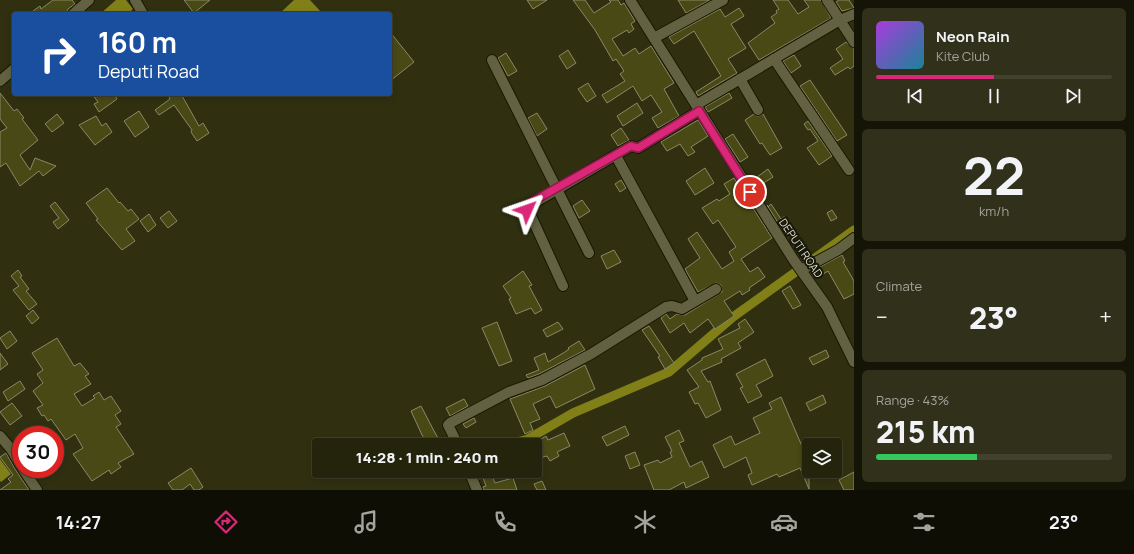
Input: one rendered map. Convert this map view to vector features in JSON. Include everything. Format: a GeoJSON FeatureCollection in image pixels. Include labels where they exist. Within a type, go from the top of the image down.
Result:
{"type":"FeatureCollection","features":[{"type":"Feature","properties":{"kind":"street"},"geometry":{"type":"LineString","coordinates":[[135,0],[142,12]]}},
{"type":"Feature","properties":{"kind":"street","name":"DEPUTI ROAD"},"geometry":{"type":"LineString","coordinates":[[630,0],[697,108],[827,308],[854,362]]}},
{"type":"Feature","properties":{"kind":"street"},"geometry":{"type":"LineString","coordinates":[[827,0],[854,42]]}},
{"type":"Feature","properties":{"kind":"street"},"geometry":{"type":"LineString","coordinates":[[75,12],[83,2]]}},
{"type":"Feature","properties":{"kind":"street"},"geometry":{"type":"LineString","coordinates":[[654,38],[717,2]]}},
{"type":"Feature","properties":{"kind":"street"},"geometry":{"type":"LineString","coordinates":[[563,286],[527,210],[527,206],[530,203],[556,190],[631,146],[638,148],[740,79],[840,20],[854,14]]}},
{"type":"Feature","properties":{"kind":"street"},"geometry":{"type":"LineString","coordinates":[[774,59],[849,170]]}},
{"type":"Feature","properties":{"kind":"street"},"geometry":{"type":"LineString","coordinates":[[492,60],[588,253]]}},
{"type":"Feature","properties":{"kind":"street"},"geometry":{"type":"LineString","coordinates":[[0,81],[12,70]]}},
{"type":"Feature","properties":{"kind":"street"},"geometry":{"type":"LineString","coordinates":[[740,79],[758,110]]}},
{"type":"Feature","properties":{"kind":"street"},"geometry":{"type":"LineString","coordinates":[[616,156],[695,301]]}},
{"type":"Feature","properties":{"kind":"street"},"geometry":{"type":"LineString","coordinates":[[801,270],[838,250],[854,238]]}},
{"type":"Feature","properties":{"kind":"street"},"geometry":{"type":"LineString","coordinates":[[455,438],[448,424],[509,392],[542,380],[591,354],[666,307],[672,306],[682,309],[716,290]]}},
{"type":"Feature","properties":{"kind":"street"},"geometry":{"type":"LineString","coordinates":[[0,436],[12,451]]}},
{"type":"Feature","properties":{"kind":"street"},"geometry":{"type":"LineString","coordinates":[[29,478],[37,490]]}},
{"type":"Feature","properties":{"kind":"street"},"geometry":{"type":"LineString","coordinates":[[472,478],[477,490]]}},
{"type":"Feature","properties":{"kind":"shaded area"},"geometry":{"type":"Polygon","coordinates":[[[116,0],[126,0],[133,9],[129,12],[102,12],[116,0]]]}},
{"type":"Feature","properties":{"kind":"shaded area"},"geometry":{"type":"Polygon","coordinates":[[[294,0],[310,0],[321,12],[281,12],[294,0]]]}},
{"type":"Feature","properties":{"kind":"shaded area"},"geometry":{"type":"Polygon","coordinates":[[[0,459],[11,474],[1,482],[0,481],[0,459]]]}},
{"type":"Feature","properties":{"kind":"building"},"geometry":{"type":"Polygon","coordinates":[[[53,0],[72,0],[75,4],[68,9],[67,12],[32,12],[40,6],[41,9],[53,0]]]}},
{"type":"Feature","properties":{"kind":"building"},"geometry":{"type":"Polygon","coordinates":[[[184,0],[210,0],[195,12],[193,12],[184,0]]]}},
{"type":"Feature","properties":{"kind":"building"},"geometry":{"type":"Polygon","coordinates":[[[527,0],[547,0],[533,9],[527,0]]]}},
{"type":"Feature","properties":{"kind":"building"},"geometry":{"type":"Polygon","coordinates":[[[573,0],[585,0],[594,13],[611,2],[609,0],[618,0],[621,5],[624,3],[635,21],[631,24],[634,29],[629,33],[627,30],[612,39],[623,56],[635,48],[639,54],[651,46],[674,83],[664,89],[679,116],[658,128],[652,118],[662,112],[651,95],[642,101],[633,86],[607,103],[602,95],[625,81],[620,74],[624,71],[616,59],[613,61],[595,30],[573,0]]]}},
{"type":"Feature","properties":{"kind":"building"},"geometry":{"type":"Polygon","coordinates":[[[678,0],[710,0],[686,13],[678,0]]]}},
{"type":"Feature","properties":{"kind":"building"},"geometry":{"type":"Polygon","coordinates":[[[773,0],[788,0],[798,14],[809,7],[804,0],[821,0],[831,18],[759,60],[748,43],[775,23],[771,17],[777,13],[776,11],[779,9],[773,0]]]}},
{"type":"Feature","properties":{"kind":"building"},"geometry":{"type":"Polygon","coordinates":[[[839,0],[849,0],[854,8],[842,11],[836,2],[839,0]]]}},
{"type":"Feature","properties":{"kind":"building"},"geometry":{"type":"Polygon","coordinates":[[[739,8],[744,16],[731,24],[746,48],[728,59],[737,73],[698,96],[696,92],[721,76],[694,31],[674,44],[669,37],[720,9],[725,17],[739,8]]]}},
{"type":"Feature","properties":{"kind":"building"},"geometry":{"type":"Polygon","coordinates":[[[392,34],[414,62],[392,79],[392,34]]]}},
{"type":"Feature","properties":{"kind":"building"},"geometry":{"type":"Polygon","coordinates":[[[846,42],[854,48],[854,66],[850,69],[848,67],[835,75],[830,68],[843,59],[836,49],[846,42]]]}},
{"type":"Feature","properties":{"kind":"building"},"geometry":{"type":"Polygon","coordinates":[[[568,50],[576,63],[567,69],[559,56],[568,50]]]}},
{"type":"Feature","properties":{"kind":"building"},"geometry":{"type":"Polygon","coordinates":[[[506,53],[517,71],[508,76],[498,58],[506,53]]]}},
{"type":"Feature","properties":{"kind":"building"},"geometry":{"type":"Polygon","coordinates":[[[794,55],[801,66],[791,73],[783,61],[794,55]]]}},
{"type":"Feature","properties":{"kind":"building"},"geometry":{"type":"Polygon","coordinates":[[[810,80],[847,135],[837,141],[800,86],[810,80]]]}},
{"type":"Feature","properties":{"kind":"building"},"geometry":{"type":"Polygon","coordinates":[[[588,83],[596,96],[587,102],[578,89],[588,83]]]}},
{"type":"Feature","properties":{"kind":"building"},"geometry":{"type":"Polygon","coordinates":[[[0,93],[14,111],[17,109],[24,118],[22,119],[38,140],[20,155],[30,170],[35,158],[56,166],[43,176],[39,171],[20,186],[6,163],[0,167],[0,132],[7,128],[0,119],[0,93]]]}},
{"type":"Feature","properties":{"kind":"building"},"geometry":{"type":"Polygon","coordinates":[[[729,93],[732,98],[708,112],[705,107],[729,93]]]}},
{"type":"Feature","properties":{"kind":"building"},"geometry":{"type":"Polygon","coordinates":[[[94,96],[115,96],[117,99],[99,112],[94,104],[98,102],[94,96]]]}},
{"type":"Feature","properties":{"kind":"building"},"geometry":{"type":"Polygon","coordinates":[[[182,96],[199,126],[203,123],[209,133],[197,141],[191,132],[192,130],[174,105],[159,115],[155,110],[170,99],[169,97],[182,96]]]}},
{"type":"Feature","properties":{"kind":"building"},"geometry":{"type":"Polygon","coordinates":[[[637,103],[643,113],[623,126],[617,116],[637,103]]]}},
{"type":"Feature","properties":{"kind":"building"},"geometry":{"type":"Polygon","coordinates":[[[139,111],[149,127],[135,137],[124,121],[139,111]]]}},
{"type":"Feature","properties":{"kind":"building"},"geometry":{"type":"Polygon","coordinates":[[[537,113],[547,129],[537,136],[528,118],[537,113]]]}},
{"type":"Feature","properties":{"kind":"building"},"geometry":{"type":"Polygon","coordinates":[[[57,114],[64,123],[52,132],[45,124],[57,114]]]}},
{"type":"Feature","properties":{"kind":"building"},"geometry":{"type":"Polygon","coordinates":[[[754,114],[758,116],[763,114],[782,148],[770,155],[762,143],[760,144],[745,120],[754,114]]]}},
{"type":"Feature","properties":{"kind":"building"},"geometry":{"type":"Polygon","coordinates":[[[96,116],[102,126],[106,123],[112,132],[95,145],[79,125],[96,116]]]}},
{"type":"Feature","properties":{"kind":"building"},"geometry":{"type":"Polygon","coordinates":[[[698,120],[708,136],[691,147],[695,152],[688,156],[680,144],[667,151],[661,142],[698,120]]]}},
{"type":"Feature","properties":{"kind":"building"},"geometry":{"type":"Polygon","coordinates":[[[808,121],[832,156],[819,165],[807,148],[818,141],[810,129],[808,130],[804,124],[808,121]]]}},
{"type":"Feature","properties":{"kind":"building"},"geometry":{"type":"Polygon","coordinates":[[[621,128],[629,140],[618,146],[611,135],[621,128]]]}},
{"type":"Feature","properties":{"kind":"building"},"geometry":{"type":"Polygon","coordinates":[[[733,134],[748,157],[740,162],[725,139],[733,134]]]}},
{"type":"Feature","properties":{"kind":"building"},"geometry":{"type":"Polygon","coordinates":[[[705,168],[714,183],[695,195],[686,181],[705,168]]]}},
{"type":"Feature","properties":{"kind":"building"},"geometry":{"type":"Polygon","coordinates":[[[768,169],[773,177],[762,184],[757,177],[768,169]]]}},
{"type":"Feature","properties":{"kind":"building"},"geometry":{"type":"Polygon","coordinates":[[[734,178],[772,238],[741,259],[750,272],[758,267],[765,277],[742,295],[740,291],[724,301],[734,316],[715,329],[708,319],[690,333],[684,323],[670,333],[661,318],[666,314],[670,319],[677,314],[685,315],[722,292],[721,285],[716,283],[698,292],[685,269],[700,258],[688,239],[697,232],[722,269],[734,261],[729,252],[736,247],[718,220],[713,224],[702,208],[717,199],[719,201],[730,194],[724,184],[734,178]]]}},
{"type":"Feature","properties":{"kind":"building"},"geometry":{"type":"Polygon","coordinates":[[[621,180],[626,188],[620,192],[615,184],[621,180]]]}},
{"type":"Feature","properties":{"kind":"building"},"geometry":{"type":"Polygon","coordinates":[[[107,188],[119,203],[120,202],[128,211],[131,209],[139,219],[126,229],[135,241],[122,250],[96,220],[98,219],[86,203],[107,188]]]}},
{"type":"Feature","properties":{"kind":"building"},"geometry":{"type":"Polygon","coordinates":[[[582,200],[590,211],[579,218],[573,206],[582,200]]]}},
{"type":"Feature","properties":{"kind":"building"},"geometry":{"type":"Polygon","coordinates":[[[55,202],[69,220],[58,229],[53,222],[59,218],[50,206],[55,202]]]}},
{"type":"Feature","properties":{"kind":"building"},"geometry":{"type":"Polygon","coordinates":[[[771,204],[781,219],[785,216],[793,228],[785,234],[768,207],[771,204]]]}},
{"type":"Feature","properties":{"kind":"building"},"geometry":{"type":"Polygon","coordinates":[[[832,210],[837,218],[831,221],[827,213],[832,210]]]}},
{"type":"Feature","properties":{"kind":"building"},"geometry":{"type":"Polygon","coordinates":[[[169,211],[177,221],[168,228],[160,218],[169,211]]]}},
{"type":"Feature","properties":{"kind":"building"},"geometry":{"type":"Polygon","coordinates":[[[149,214],[156,225],[148,232],[140,221],[149,214]]]}},
{"type":"Feature","properties":{"kind":"building"},"geometry":{"type":"Polygon","coordinates":[[[614,250],[621,262],[607,269],[601,256],[614,250]]]}},
{"type":"Feature","properties":{"kind":"building"},"geometry":{"type":"Polygon","coordinates":[[[842,255],[845,261],[843,262],[854,281],[854,294],[844,299],[828,271],[820,276],[818,274],[813,277],[810,272],[842,255]]]}},
{"type":"Feature","properties":{"kind":"building"},"geometry":{"type":"Polygon","coordinates":[[[18,270],[22,276],[20,277],[29,289],[26,291],[37,304],[29,310],[13,290],[19,286],[11,276],[18,270]]]}},
{"type":"Feature","properties":{"kind":"building"},"geometry":{"type":"Polygon","coordinates":[[[523,271],[532,285],[529,286],[542,310],[535,314],[531,308],[516,314],[509,299],[511,298],[503,286],[523,271]]]}},
{"type":"Feature","properties":{"kind":"building"},"geometry":{"type":"Polygon","coordinates":[[[790,286],[801,305],[793,309],[782,291],[790,286]]]}},
{"type":"Feature","properties":{"kind":"building"},"geometry":{"type":"Polygon","coordinates":[[[33,310],[39,318],[32,324],[26,316],[33,310]]]}},
{"type":"Feature","properties":{"kind":"building"},"geometry":{"type":"Polygon","coordinates":[[[745,319],[754,332],[738,343],[741,348],[721,359],[722,362],[701,371],[708,382],[710,381],[721,410],[706,418],[698,403],[695,404],[689,392],[699,387],[687,370],[702,360],[702,358],[723,349],[718,339],[740,328],[738,324],[745,319]]]}},
{"type":"Feature","properties":{"kind":"building"},"geometry":{"type":"Polygon","coordinates":[[[497,322],[512,361],[499,366],[482,328],[497,322]]]}},
{"type":"Feature","properties":{"kind":"building"},"geometry":{"type":"Polygon","coordinates":[[[558,322],[563,329],[547,337],[543,330],[558,322]]]}},
{"type":"Feature","properties":{"kind":"building"},"geometry":{"type":"Polygon","coordinates":[[[649,326],[674,363],[665,369],[658,357],[660,356],[642,330],[649,326]]]}},
{"type":"Feature","properties":{"kind":"building"},"geometry":{"type":"Polygon","coordinates":[[[10,331],[17,341],[7,349],[0,338],[10,331]]]}},
{"type":"Feature","properties":{"kind":"building"},"geometry":{"type":"Polygon","coordinates":[[[57,338],[74,366],[80,363],[89,374],[85,376],[91,384],[74,394],[82,406],[95,398],[93,396],[99,392],[104,400],[111,396],[121,411],[115,415],[121,424],[116,427],[134,454],[118,463],[121,467],[111,474],[109,470],[92,481],[73,454],[83,448],[75,434],[66,440],[64,437],[64,426],[56,426],[51,419],[48,421],[44,415],[42,416],[37,408],[43,405],[33,391],[43,383],[37,374],[43,370],[32,353],[57,338]]]}},
{"type":"Feature","properties":{"kind":"building"},"geometry":{"type":"Polygon","coordinates":[[[579,341],[585,350],[539,374],[528,378],[526,375],[539,370],[534,358],[545,353],[548,362],[565,352],[569,349],[568,348],[579,341]]]}},
{"type":"Feature","properties":{"kind":"building"},"geometry":{"type":"Polygon","coordinates":[[[826,350],[829,357],[813,365],[809,358],[826,350]]]}},
{"type":"Feature","properties":{"kind":"building"},"geometry":{"type":"Polygon","coordinates":[[[0,353],[8,364],[0,370],[0,353]]]}},
{"type":"Feature","properties":{"kind":"building"},"geometry":{"type":"Polygon","coordinates":[[[765,359],[773,376],[756,385],[762,396],[748,403],[740,388],[743,387],[736,374],[765,359]]]}},
{"type":"Feature","properties":{"kind":"building"},"geometry":{"type":"Polygon","coordinates":[[[585,365],[595,389],[556,408],[550,396],[533,404],[540,419],[530,423],[533,430],[525,434],[510,399],[545,386],[585,365]]]}},
{"type":"Feature","properties":{"kind":"building"},"geometry":{"type":"Polygon","coordinates":[[[20,381],[25,389],[8,401],[3,392],[20,381]]]}},
{"type":"Feature","properties":{"kind":"building"},"geometry":{"type":"Polygon","coordinates":[[[823,395],[826,403],[810,411],[806,403],[823,395]]]}},
{"type":"Feature","properties":{"kind":"building"},"geometry":{"type":"Polygon","coordinates":[[[781,397],[802,446],[802,473],[800,468],[779,477],[777,474],[752,485],[748,475],[752,473],[746,457],[724,468],[713,445],[731,436],[735,445],[760,433],[753,418],[772,409],[769,403],[781,397]]]}},
{"type":"Feature","properties":{"kind":"building"},"geometry":{"type":"Polygon","coordinates":[[[464,399],[468,406],[450,416],[446,408],[464,399]]]}},
{"type":"Feature","properties":{"kind":"building"},"geometry":{"type":"Polygon","coordinates":[[[12,403],[22,416],[10,425],[0,412],[12,403]]]}},
{"type":"Feature","properties":{"kind":"building"},"geometry":{"type":"Polygon","coordinates":[[[421,406],[438,438],[424,438],[411,411],[421,406]]]}},
{"type":"Feature","properties":{"kind":"building"},"geometry":{"type":"Polygon","coordinates":[[[474,418],[476,422],[466,428],[463,424],[474,418]]]}},
{"type":"Feature","properties":{"kind":"building"},"geometry":{"type":"Polygon","coordinates":[[[625,426],[629,435],[607,446],[602,437],[625,426]]]}},
{"type":"Feature","properties":{"kind":"building"},"geometry":{"type":"Polygon","coordinates":[[[679,430],[684,441],[679,443],[690,467],[702,461],[709,477],[686,488],[684,482],[669,490],[654,490],[644,465],[658,460],[660,463],[672,457],[670,452],[672,451],[665,437],[679,430]]]}},
{"type":"Feature","properties":{"kind":"building"},"geometry":{"type":"Polygon","coordinates":[[[564,433],[570,446],[557,452],[559,456],[550,461],[547,456],[542,457],[542,439],[546,436],[548,440],[564,433]]]}},
{"type":"Feature","properties":{"kind":"building"},"geometry":{"type":"Polygon","coordinates":[[[635,452],[640,465],[630,469],[625,456],[635,452]]]}},
{"type":"Feature","properties":{"kind":"building"},"geometry":{"type":"Polygon","coordinates":[[[6,453],[12,464],[12,474],[0,457],[6,453]]]}},
{"type":"Feature","properties":{"kind":"building"},"geometry":{"type":"Polygon","coordinates":[[[191,468],[203,487],[199,490],[194,490],[190,484],[182,490],[173,490],[168,483],[191,468]]]}},
{"type":"Feature","properties":{"kind":"building"},"geometry":{"type":"Polygon","coordinates":[[[854,472],[854,490],[844,490],[839,480],[854,472]]]}},
{"type":"Feature","properties":{"kind":"building"},"geometry":{"type":"Polygon","coordinates":[[[12,476],[12,478],[21,478],[29,490],[0,490],[11,482],[8,479],[12,476]]]}},
{"type":"Feature","properties":{"kind":"building"},"geometry":{"type":"Polygon","coordinates":[[[483,478],[493,478],[495,483],[513,478],[517,490],[483,490],[483,487],[486,486],[483,478]]]}},
{"type":"Feature","properties":{"kind":"building"},"geometry":{"type":"Polygon","coordinates":[[[804,478],[809,478],[809,489],[804,478]]]}},
{"type":"Feature","properties":{"kind":"building"},"geometry":{"type":"Polygon","coordinates":[[[542,481],[546,490],[537,490],[534,484],[542,481]]]}},
{"type":"Feature","properties":{"kind":"waterway"},"geometry":{"type":"LineString","coordinates":[[530,438],[573,413],[669,372],[733,317],[854,230]]}},
{"type":"Feature","properties":{"kind":"route"},"geometry":{"type":"LineString","coordinates":[[527,210],[527,206],[530,203],[556,190],[631,146],[638,148],[699,111],[750,192]]}}]}
